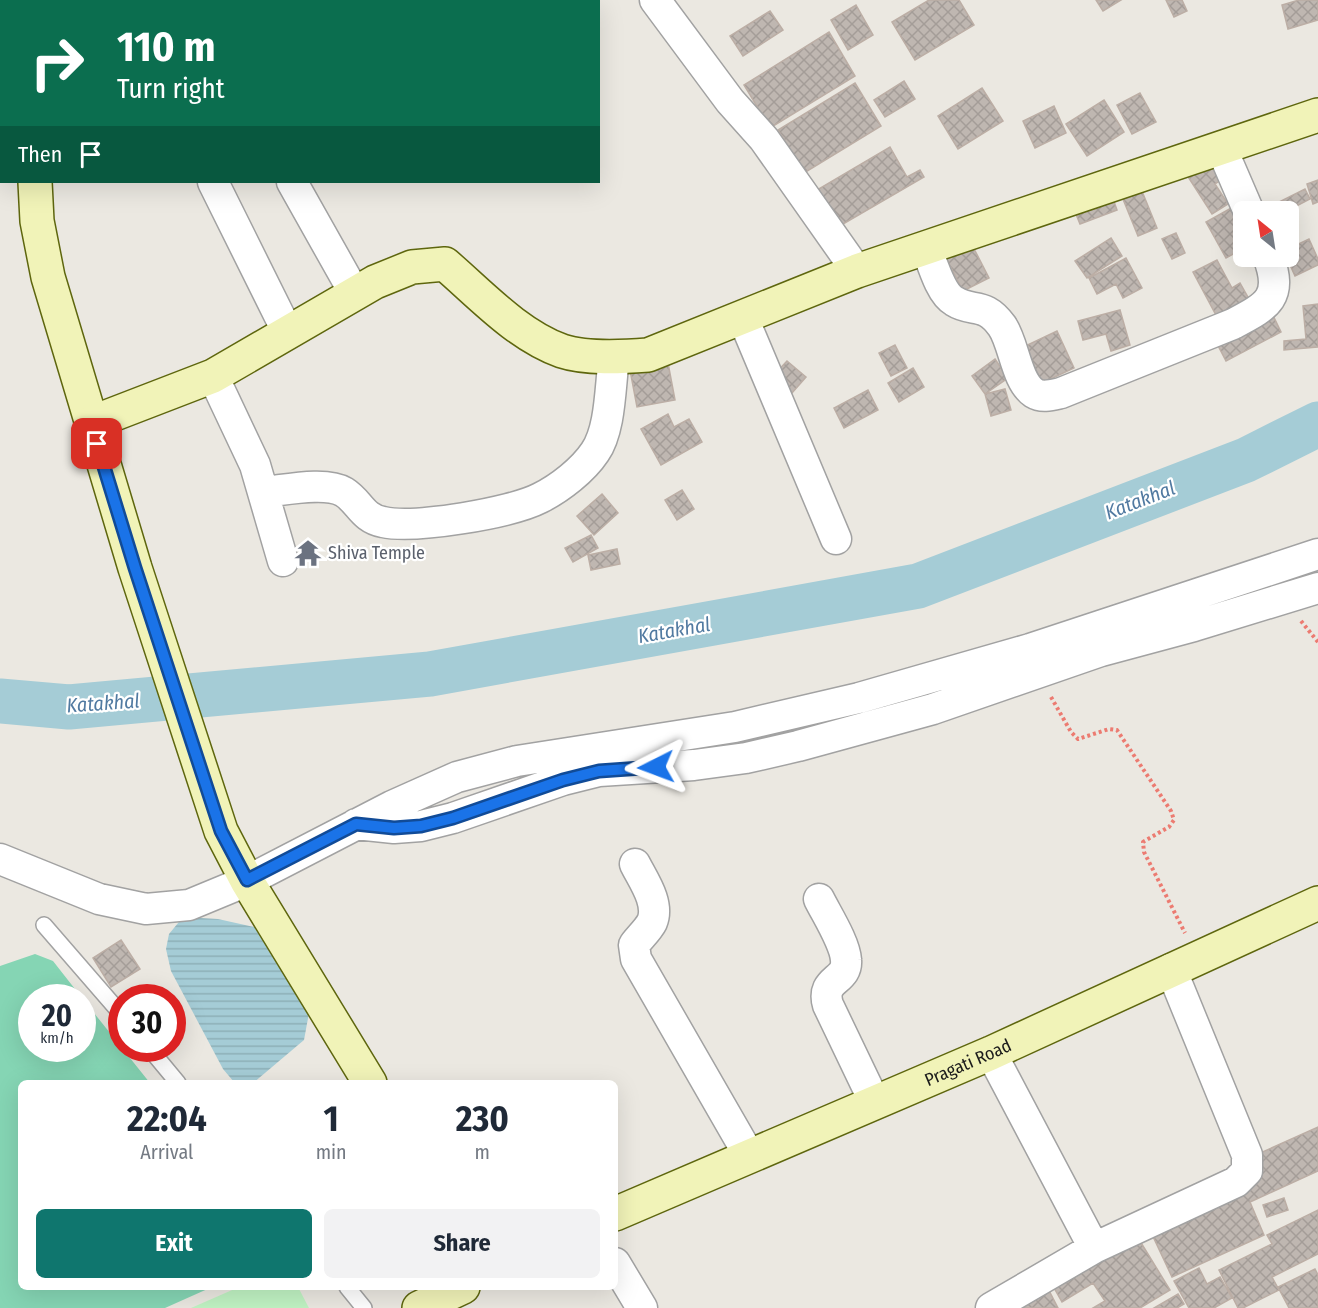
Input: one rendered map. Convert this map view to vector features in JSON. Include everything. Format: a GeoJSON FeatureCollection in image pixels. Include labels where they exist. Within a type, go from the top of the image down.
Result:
{"type":"FeatureCollection","features":[{"type":"Feature","properties":{"kind":"street"},"geometry":{"type":"LineString","coordinates":[[655,0],[730,101],[764,139],[857,271]]}},
{"type":"Feature","properties":{"kind":"street"},"geometry":{"type":"LineString","coordinates":[[91,423],[213,376],[375,282],[412,267],[445,264],[527,335],[563,351],[614,358],[648,355],[857,271],[1318,115]]}},
{"type":"Feature","properties":{"kind":"street"},"geometry":{"type":"LineString","coordinates":[[1221,147],[1244,201]]}},
{"type":"Feature","properties":{"kind":"street"},"geometry":{"type":"LineString","coordinates":[[35,183],[37,221],[48,277],[135,568],[221,831],[247,880],[368,1080]]}},
{"type":"Feature","properties":{"kind":"street"},"geometry":{"type":"LineString","coordinates":[[213,183],[288,333]]}},
{"type":"Feature","properties":{"kind":"street"},"geometry":{"type":"LineString","coordinates":[[293,183],[355,294]]}},
{"type":"Feature","properties":{"kind":"street"},"geometry":{"type":"LineString","coordinates":[[926,248],[944,290],[953,301],[981,308],[993,315],[1003,328],[1024,381],[1034,393],[1045,396],[1061,393],[1233,324],[1256,312],[1272,298],[1275,280],[1271,267]]}},
{"type":"Feature","properties":{"kind":"street"},"geometry":{"type":"LineString","coordinates":[[743,318],[836,539]]}},
{"type":"Feature","properties":{"kind":"street"},"geometry":{"type":"LineString","coordinates":[[264,492],[333,487],[346,493],[368,516],[381,522],[398,524],[445,520],[513,508],[540,499],[582,467],[596,450],[605,430],[614,358]]}},
{"type":"Feature","properties":{"kind":"street"},"geometry":{"type":"LineString","coordinates":[[213,376],[255,465],[283,561]]}},
{"type":"Feature","properties":{"kind":"street"},"geometry":{"type":"LineString","coordinates":[[0,859],[99,899],[146,909],[189,905],[247,880],[356,824],[457,777],[517,760],[735,727],[859,698],[1030,649],[1318,554]]}},
{"type":"Feature","properties":{"kind":"street"},"geometry":{"type":"LineString","coordinates":[[356,824],[394,828],[421,826],[453,818],[563,780],[599,771],[694,765],[756,756],[933,710],[1101,651],[1194,626],[1318,588]]}},
{"type":"Feature","properties":{"kind":"street"},"geometry":{"type":"LineString","coordinates":[[635,864],[655,910],[652,922],[634,945],[636,958],[750,1157]]}},
{"type":"Feature","properties":{"kind":"street"},"geometry":{"type":"LineString","coordinates":[[819,899],[842,946],[846,961],[844,971],[828,987],[825,994],[828,1005],[875,1103]]}},
{"type":"Feature","properties":{"kind":"street","name":"Pragati Road"},"geometry":{"type":"LineString","coordinates":[[618,1213],[991,1053],[1318,903]]}},
{"type":"Feature","properties":{"kind":"street"},"geometry":{"type":"LineString","coordinates":[[991,1308],[1094,1248],[1236,1182],[1247,1171],[1247,1155],[1185,963]]}},
{"type":"Feature","properties":{"kind":"street"},"geometry":{"type":"LineString","coordinates":[[991,1053],[1094,1248]]}},
{"type":"Feature","properties":{"kind":"street"},"geometry":{"type":"LineString","coordinates":[[618,1268],[642,1308]]}},
{"type":"Feature","properties":{"kind":"street"},"geometry":{"type":"LineString","coordinates":[[419,1308],[457,1296]]}},
{"type":"Feature","properties":{"kind":"lane"},"geometry":{"type":"LineString","coordinates":[[44,925],[108,999]]}},
{"type":"Feature","properties":{"kind":"lane"},"geometry":{"type":"LineString","coordinates":[[161,1062],[176,1080]]}},
{"type":"Feature","properties":{"kind":"lane"},"geometry":{"type":"LineString","coordinates":[[349,1290],[364,1308]]}},
{"type":"Feature","properties":{"kind":"path"},"geometry":{"type":"LineString","coordinates":[[1038,673],[1071,732],[1078,740],[1109,729],[1117,730],[1171,811],[1174,820],[1168,827],[1143,842],[1144,852],[1185,963]]}},
{"type":"Feature","properties":{"kind":"green space"},"geometry":{"type":"Polygon","coordinates":[[[35,954],[53,961],[71,984],[18,984],[18,1062],[96,1062],[96,1015],[108,1030],[108,1062],[133,1062],[148,1080],[18,1080],[18,1290],[205,1290],[165,1308],[0,1308],[0,966],[35,954]]]}},
{"type":"Feature","properties":{"kind":"green space"},"geometry":{"type":"Polygon","coordinates":[[[232,1290],[300,1290],[309,1308],[191,1308],[232,1290]]]}},
{"type":"Feature","properties":{"kind":"water"},"geometry":{"type":"Polygon","coordinates":[[[183,917],[218,919],[254,927],[287,967],[309,1013],[304,1040],[257,1080],[232,1080],[223,1069],[186,999],[186,984],[178,984],[171,971],[166,949],[169,934],[183,917]]]}},
{"type":"Feature","properties":{"kind":"building"},"geometry":{"type":"Polygon","coordinates":[[[929,0],[959,0],[974,25],[915,60],[892,22],[929,0]]]}},
{"type":"Feature","properties":{"kind":"building"},"geometry":{"type":"Polygon","coordinates":[[[1096,0],[1121,0],[1103,11],[1096,0]]]}},
{"type":"Feature","properties":{"kind":"building"},"geometry":{"type":"Polygon","coordinates":[[[1166,0],[1182,0],[1187,11],[1174,17],[1166,0]]]}},
{"type":"Feature","properties":{"kind":"building"},"geometry":{"type":"Polygon","coordinates":[[[1299,0],[1318,0],[1318,20],[1288,29],[1282,5],[1299,0]]]}},
{"type":"Feature","properties":{"kind":"building"},"geometry":{"type":"Polygon","coordinates":[[[856,5],[873,35],[848,50],[831,20],[856,5]]]}},
{"type":"Feature","properties":{"kind":"building"},"geometry":{"type":"Polygon","coordinates":[[[770,11],[783,30],[743,56],[730,36],[770,11]]]}},
{"type":"Feature","properties":{"kind":"building"},"geometry":{"type":"Polygon","coordinates":[[[829,32],[855,76],[770,128],[744,85],[829,32]]]}},
{"type":"Feature","properties":{"kind":"building"},"geometry":{"type":"Polygon","coordinates":[[[904,81],[915,99],[885,117],[874,100],[904,81]]]}},
{"type":"Feature","properties":{"kind":"building"},"geometry":{"type":"Polygon","coordinates":[[[855,83],[881,126],[804,173],[778,130],[855,83]]]}},
{"type":"Feature","properties":{"kind":"building"},"geometry":{"type":"Polygon","coordinates":[[[982,88],[1003,121],[958,149],[938,116],[982,88]]]}},
{"type":"Feature","properties":{"kind":"building"},"geometry":{"type":"Polygon","coordinates":[[[1140,93],[1156,122],[1132,134],[1117,105],[1140,93]]]}},
{"type":"Feature","properties":{"kind":"building"},"geometry":{"type":"Polygon","coordinates":[[[1104,100],[1124,132],[1087,156],[1066,124],[1104,100]]]}},
{"type":"Feature","properties":{"kind":"building"},"geometry":{"type":"Polygon","coordinates":[[[1054,106],[1066,133],[1035,148],[1023,121],[1054,106]]]}},
{"type":"Feature","properties":{"kind":"building"},"geometry":{"type":"Polygon","coordinates":[[[890,147],[907,177],[920,170],[924,177],[838,227],[817,190],[890,147]]]}},
{"type":"Feature","properties":{"kind":"building"},"geometry":{"type":"Polygon","coordinates":[[[1217,147],[1233,172],[1215,184],[1228,204],[1212,214],[1183,169],[1217,147]]]}},
{"type":"Feature","properties":{"kind":"building"},"geometry":{"type":"Polygon","coordinates":[[[1135,174],[1157,228],[1138,236],[1116,182],[1135,174]]]}},
{"type":"Feature","properties":{"kind":"building"},"geometry":{"type":"Polygon","coordinates":[[[1318,180],[1318,202],[1313,204],[1307,184],[1318,180]]]}},
{"type":"Feature","properties":{"kind":"building"},"geometry":{"type":"Polygon","coordinates":[[[1107,182],[1117,210],[1080,224],[1069,197],[1107,182]]]}},
{"type":"Feature","properties":{"kind":"building"},"geometry":{"type":"Polygon","coordinates":[[[1305,189],[1310,199],[1299,205],[1299,201],[1281,201],[1305,189]]]}},
{"type":"Feature","properties":{"kind":"building"},"geometry":{"type":"Polygon","coordinates":[[[1233,207],[1233,254],[1226,258],[1206,222],[1233,207]]]}},
{"type":"Feature","properties":{"kind":"building"},"geometry":{"type":"Polygon","coordinates":[[[1176,233],[1185,253],[1172,259],[1162,239],[1176,233]]]}},
{"type":"Feature","properties":{"kind":"building"},"geometry":{"type":"Polygon","coordinates":[[[1111,238],[1122,256],[1087,278],[1075,261],[1111,238]]]}},
{"type":"Feature","properties":{"kind":"building"},"geometry":{"type":"Polygon","coordinates":[[[969,239],[989,278],[963,291],[943,252],[969,239]]]}},
{"type":"Feature","properties":{"kind":"building"},"geometry":{"type":"Polygon","coordinates":[[[1309,239],[1318,259],[1318,265],[1295,276],[1291,267],[1299,267],[1299,244],[1309,239]]]}},
{"type":"Feature","properties":{"kind":"building"},"geometry":{"type":"Polygon","coordinates":[[[1126,258],[1142,288],[1123,298],[1116,284],[1097,294],[1089,278],[1126,258]]]}},
{"type":"Feature","properties":{"kind":"building"},"geometry":{"type":"Polygon","coordinates":[[[1217,260],[1232,288],[1240,283],[1249,299],[1217,317],[1193,272],[1217,260]]]}},
{"type":"Feature","properties":{"kind":"building"},"geometry":{"type":"Polygon","coordinates":[[[1267,303],[1281,332],[1226,361],[1211,332],[1267,303]]]}},
{"type":"Feature","properties":{"kind":"building"},"geometry":{"type":"Polygon","coordinates":[[[1318,304],[1318,347],[1284,350],[1284,341],[1306,339],[1303,306],[1318,304]]]}},
{"type":"Feature","properties":{"kind":"building"},"geometry":{"type":"Polygon","coordinates":[[[1120,310],[1130,345],[1111,351],[1106,334],[1083,340],[1078,321],[1120,310]]]}},
{"type":"Feature","properties":{"kind":"building"},"geometry":{"type":"Polygon","coordinates":[[[1057,331],[1074,368],[1038,385],[1021,348],[1057,331]]]}},
{"type":"Feature","properties":{"kind":"building"},"geometry":{"type":"Polygon","coordinates":[[[895,345],[907,368],[891,376],[879,353],[895,345]]]}},
{"type":"Feature","properties":{"kind":"building"},"geometry":{"type":"Polygon","coordinates":[[[995,359],[1008,378],[985,394],[972,376],[995,359]]]}},
{"type":"Feature","properties":{"kind":"building"},"geometry":{"type":"Polygon","coordinates":[[[787,361],[806,377],[792,393],[773,376],[787,361]]]}},
{"type":"Feature","properties":{"kind":"building"},"geometry":{"type":"Polygon","coordinates":[[[668,363],[675,400],[637,407],[630,370],[668,363]]]}},
{"type":"Feature","properties":{"kind":"building"},"geometry":{"type":"Polygon","coordinates":[[[913,368],[924,387],[899,402],[888,383],[913,368]]]}},
{"type":"Feature","properties":{"kind":"building"},"geometry":{"type":"Polygon","coordinates":[[[1005,389],[1011,410],[991,416],[985,394],[1005,389]]]}},
{"type":"Feature","properties":{"kind":"building"},"geometry":{"type":"Polygon","coordinates":[[[868,390],[878,410],[844,428],[834,408],[868,390]]]}},
{"type":"Feature","properties":{"kind":"building"},"geometry":{"type":"Polygon","coordinates":[[[668,414],[674,427],[689,419],[702,442],[661,465],[641,429],[668,414]]]}},
{"type":"Feature","properties":{"kind":"building"},"geometry":{"type":"Polygon","coordinates":[[[682,490],[694,509],[677,520],[665,500],[682,490]]]}},
{"type":"Feature","properties":{"kind":"building"},"geometry":{"type":"Polygon","coordinates":[[[602,494],[618,513],[594,535],[577,516],[602,494]]]}},
{"type":"Feature","properties":{"kind":"building"},"geometry":{"type":"Polygon","coordinates":[[[591,535],[598,548],[573,562],[565,548],[591,535]]]}},
{"type":"Feature","properties":{"kind":"building"},"geometry":{"type":"Polygon","coordinates":[[[617,549],[620,564],[591,570],[588,555],[617,549]]]}},
{"type":"Feature","properties":{"kind":"building"},"geometry":{"type":"Polygon","coordinates":[[[121,940],[140,969],[116,984],[109,984],[93,958],[121,940]]]}},
{"type":"Feature","properties":{"kind":"building"},"geometry":{"type":"Polygon","coordinates":[[[1318,1127],[1318,1171],[1250,1202],[1264,1235],[1172,1277],[1149,1228],[1238,1163],[1318,1127]]]}},
{"type":"Feature","properties":{"kind":"building"},"geometry":{"type":"Polygon","coordinates":[[[1284,1198],[1288,1210],[1267,1217],[1263,1205],[1284,1198]]]}},
{"type":"Feature","properties":{"kind":"building"},"geometry":{"type":"Polygon","coordinates":[[[1318,1210],[1318,1254],[1272,1277],[1279,1290],[1243,1308],[1238,1308],[1219,1270],[1272,1244],[1267,1235],[1318,1210]]]}},
{"type":"Feature","properties":{"kind":"building"},"geometry":{"type":"Polygon","coordinates":[[[1132,1228],[1170,1290],[1140,1308],[1093,1308],[1105,1301],[1093,1283],[1062,1302],[1049,1279],[1132,1228]]]}},
{"type":"Feature","properties":{"kind":"building"},"geometry":{"type":"Polygon","coordinates":[[[1199,1268],[1207,1284],[1220,1277],[1232,1298],[1214,1308],[1189,1308],[1174,1281],[1199,1268]]]}},
{"type":"Feature","properties":{"kind":"building"},"geometry":{"type":"Polygon","coordinates":[[[1315,1269],[1318,1275],[1318,1308],[1289,1308],[1278,1287],[1315,1269]]]}},
{"type":"Feature","properties":{"kind":"building"},"geometry":{"type":"Polygon","coordinates":[[[1041,1275],[1058,1308],[981,1308],[1041,1275]]]}},
{"type":"Feature","properties":{"kind":"building"},"geometry":{"type":"Polygon","coordinates":[[[1178,1294],[1184,1304],[1177,1308],[1154,1308],[1178,1294]]]}},
{"type":"Feature","properties":{"kind":"waterway","name":"Katakhal"},"geometry":{"type":"LineString","coordinates":[[0,701],[69,707],[430,674],[918,586],[1246,460],[1318,424]]}},
{"type":"Feature","properties":{"kind":"place","name":"Shiva Temple"},"geometry":{"type":"Point","coordinates":[308,553]}},
{"type":"Feature","properties":{"kind":"route"},"geometry":{"type":"LineString","coordinates":[[97,444],[221,831],[247,880],[356,824],[394,828],[421,826],[453,818],[563,780],[599,771],[656,767]]}}]}
